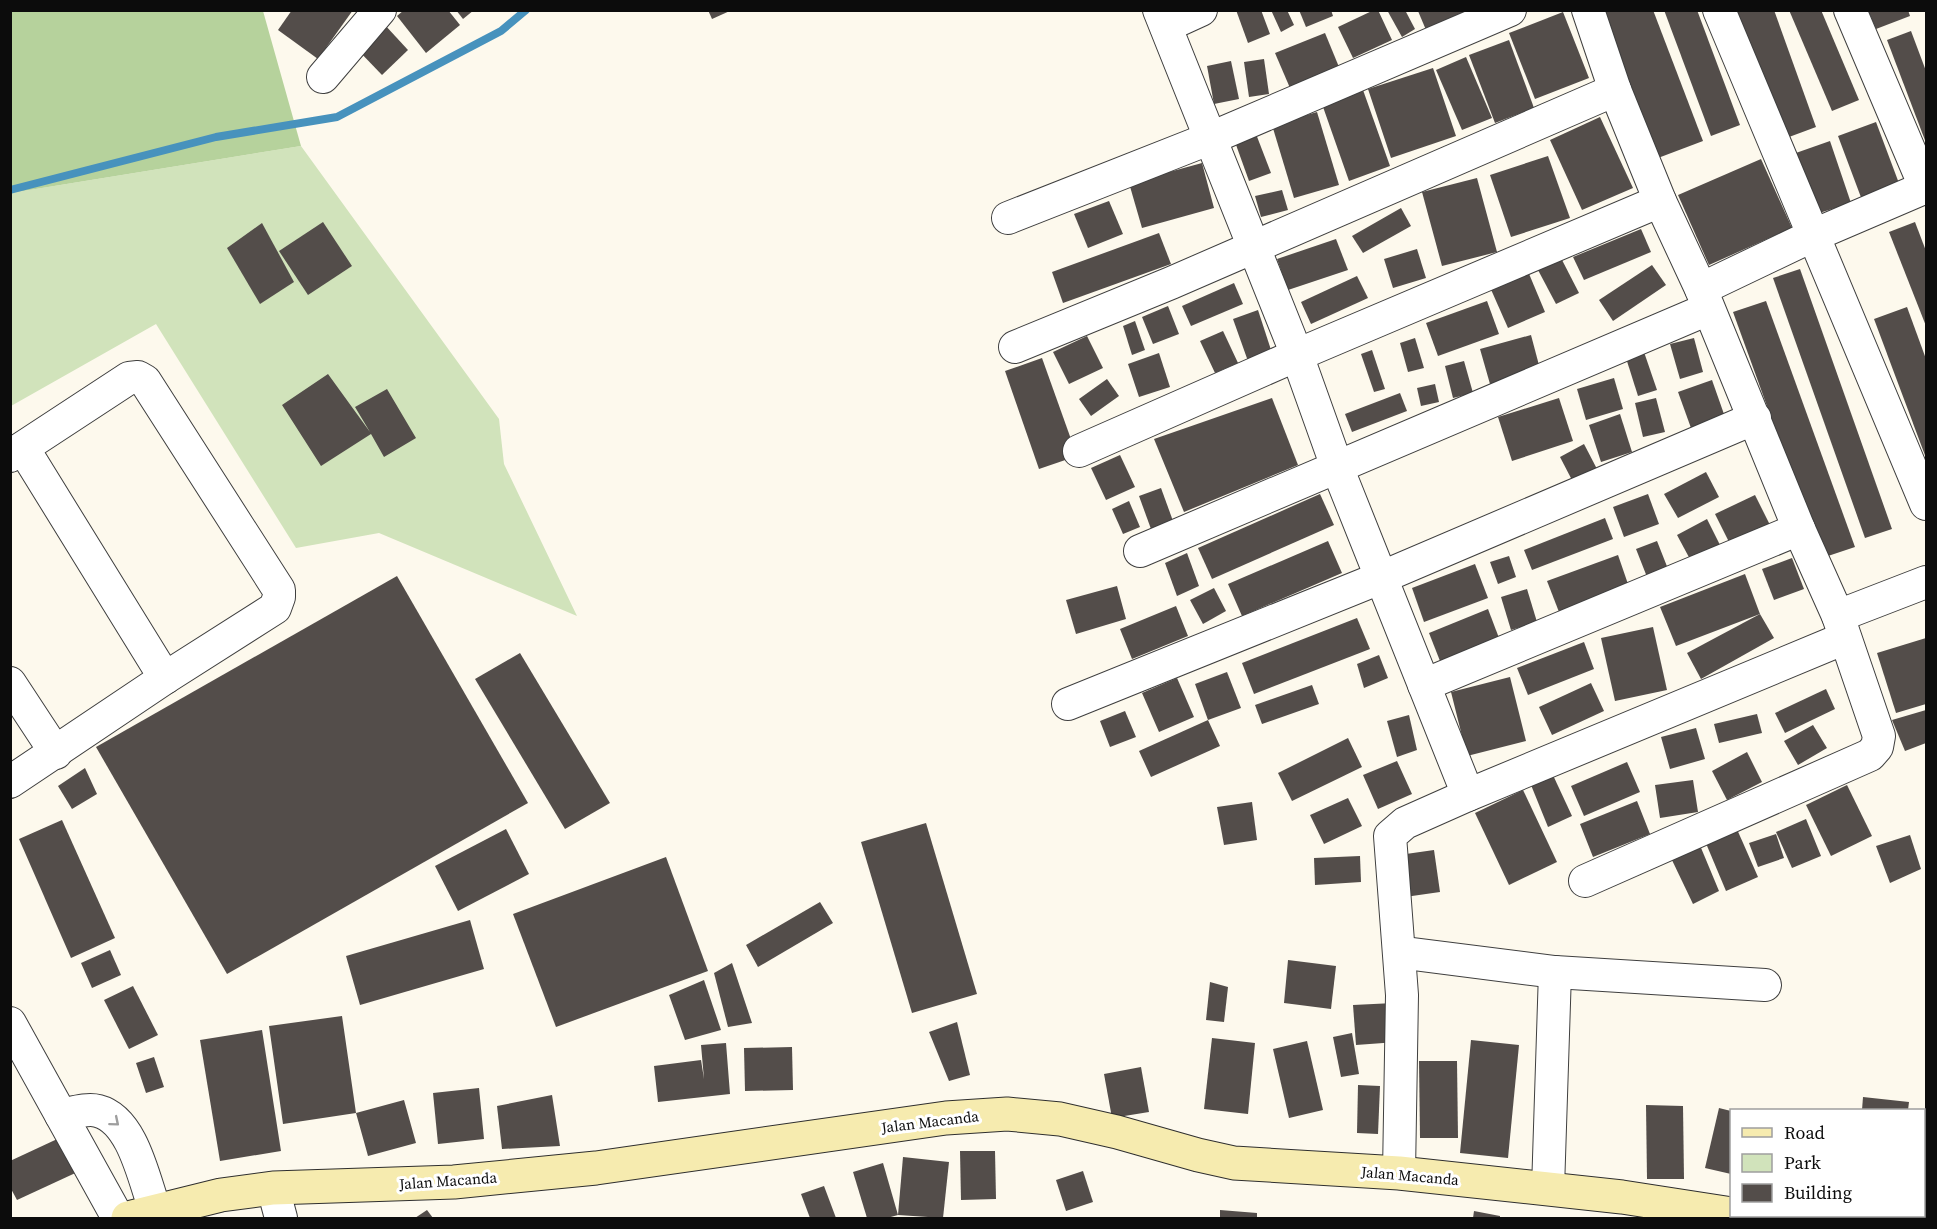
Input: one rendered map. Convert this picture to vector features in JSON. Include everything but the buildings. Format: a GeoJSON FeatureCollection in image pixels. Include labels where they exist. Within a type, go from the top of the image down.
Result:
{"type":"FeatureCollection","features":[{"type":"Feature","properties":{"kind":"street"},"geometry":{"type":"LineString","coordinates":[[323,77],[380,10]]}},
{"type":"Feature","properties":{"kind":"street"},"geometry":{"type":"LineString","coordinates":[[1201,10],[1162,18],[1297,355],[1336,467],[1468,795]]}},
{"type":"Feature","properties":{"kind":"street"},"geometry":{"type":"LineString","coordinates":[[1008,219],[1211,138],[1510,10]]}},
{"type":"Feature","properties":{"kind":"street"},"geometry":{"type":"LineString","coordinates":[[1585,880],[1870,755],[1876,747],[1878,729],[1841,627],[1755,418],[1705,299],[1660,201],[1615,90],[1588,10]]}},
{"type":"Feature","properties":{"kind":"street"},"geometry":{"type":"LineString","coordinates":[[1719,10],[1926,504]]}},
{"type":"Feature","properties":{"kind":"street"},"geometry":{"type":"LineString","coordinates":[[1140,551],[1336,467],[1705,299],[1814,234],[1926,188],[1850,10]]}},
{"type":"Feature","properties":{"kind":"street"},"geometry":{"type":"LineString","coordinates":[[1015,347],[1615,90]]}},
{"type":"Feature","properties":{"kind":"street"},"geometry":{"type":"LineString","coordinates":[[1079,451],[1297,355],[1660,201]]}},
{"type":"Feature","properties":{"kind":"street"},"geometry":{"type":"LineString","coordinates":[[10,782],[165,678],[275,608],[279,597],[279,590],[145,381],[138,377],[129,378],[17,452],[165,678]]}},
{"type":"Feature","properties":{"kind":"street"},"geometry":{"type":"LineString","coordinates":[[1068,704],[1380,578],[1755,418]]}},
{"type":"Feature","properties":{"kind":"street"},"geometry":{"type":"LineString","coordinates":[[1424,686],[1799,529]]}},
{"type":"Feature","properties":{"kind":"street"},"geometry":{"type":"LineString","coordinates":[[1399,1173],[1402,995],[1390,836],[1405,823],[1841,627],[1926,582]]}},
{"type":"Feature","properties":{"kind":"street"},"geometry":{"type":"LineString","coordinates":[[10,683],[56,753]]}},
{"type":"Feature","properties":{"kind":"street"},"geometry":{"type":"LineString","coordinates":[[1413,954],[1555,972],[1765,985]]}},
{"type":"Feature","properties":{"kind":"street"},"geometry":{"type":"LineString","coordinates":[[1548,1189],[1555,972]]}},
{"type":"Feature","properties":{"kind":"street"},"geometry":{"type":"LineString","coordinates":[[10,1023],[118,1218]]}},
{"type":"Feature","properties":{"kind":"street"},"geometry":{"type":"LineString","coordinates":[[61,1115],[98,1111],[122,1127],[133,1147],[141,1214]]}},
{"type":"Feature","properties":{"kind":"street","name":"Jalan Macanda"},"geometry":{"type":"LineString","coordinates":[[141,1214],[221,1195],[277,1203],[596,1168],[945,1118],[1007,1114],[1060,1119],[1234,1163],[1399,1173],[1622,1197],[1730,1214]]}},
{"type":"Feature","properties":{"kind":"green space"},"geometry":{"type":"Polygon","coordinates":[[[11,10],[263,11],[301,146],[11,193],[11,10]]]}},
{"type":"Feature","properties":{"kind":"green space"},"geometry":{"type":"Polygon","coordinates":[[[301,146],[499,419],[504,464],[577,616],[379,533],[296,548],[156,324],[11,406],[11,193],[301,146]]]}},
{"type":"Feature","properties":{"kind":"waterway"},"geometry":{"type":"LineString","coordinates":[[10,190],[216,137],[337,117],[501,31],[526,10]]}}]}
